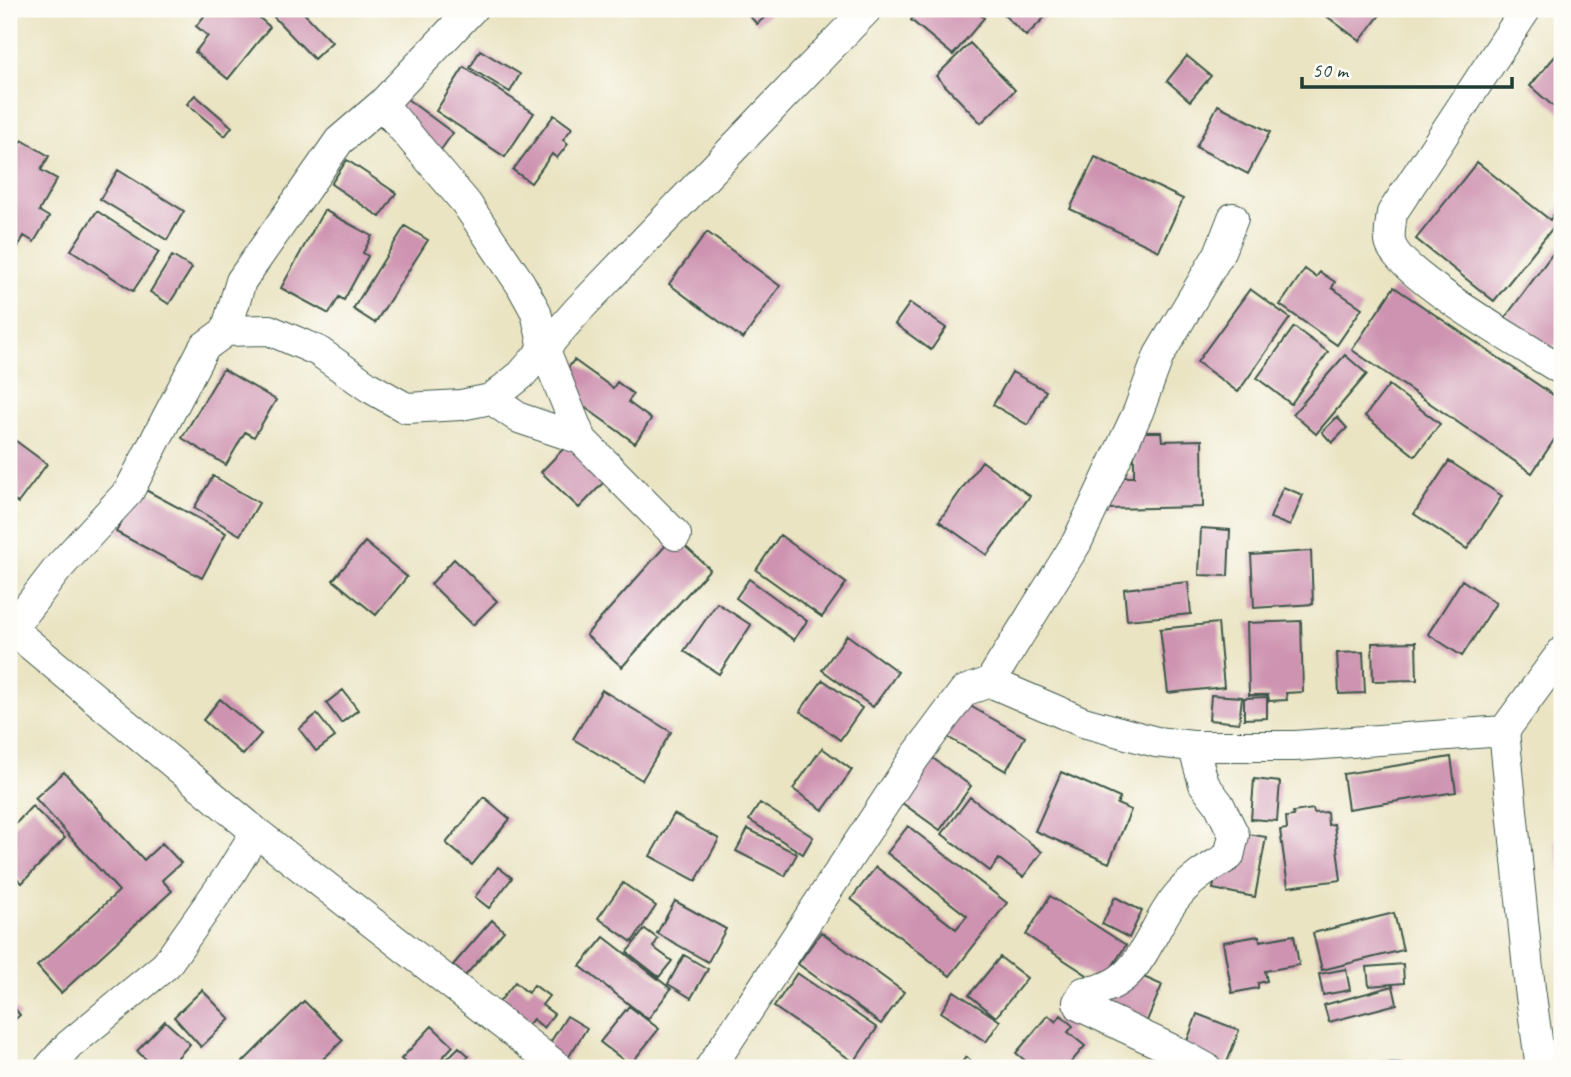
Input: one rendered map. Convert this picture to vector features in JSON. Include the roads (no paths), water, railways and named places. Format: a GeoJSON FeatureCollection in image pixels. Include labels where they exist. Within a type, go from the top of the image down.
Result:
{"type":"FeatureCollection","features":[{"type":"Feature","properties":{"kind":"street"},"geometry":{"type":"LineString","coordinates":[[226,331],[241,281],[339,141],[382,104],[472,9]]}},
{"type":"Feature","properties":{"kind":"street"},"geometry":{"type":"LineString","coordinates":[[559,1068],[256,832],[12,636],[59,567],[129,491],[204,347],[226,331],[269,330],[318,351],[369,387],[406,408],[461,405],[491,399],[520,375],[867,9]]}},
{"type":"Feature","properties":{"kind":"street"},"geometry":{"type":"LineString","coordinates":[[1526,9],[1392,213],[1390,244],[1406,266],[1482,321],[1562,370]]}},
{"type":"Feature","properties":{"kind":"street"},"geometry":{"type":"LineString","coordinates":[[382,104],[466,203],[520,283],[536,312],[544,348],[581,439],[676,535]]}},
{"type":"Feature","properties":{"kind":"street"},"geometry":{"type":"LineString","coordinates":[[710,1068],[915,757],[964,691],[990,682],[1077,542],[1139,412],[1159,355],[1219,254],[1233,218]]}},
{"type":"Feature","properties":{"kind":"street"},"geometry":{"type":"LineString","coordinates":[[491,399],[519,418],[581,439]]}},
{"type":"Feature","properties":{"kind":"street"},"geometry":{"type":"LineString","coordinates":[[1541,1068],[1530,989],[1504,731],[1562,652]]}},
{"type":"Feature","properties":{"kind":"street"},"geometry":{"type":"LineString","coordinates":[[990,682],[1083,722],[1156,742],[1193,746],[1295,746],[1504,731]]}},
{"type":"Feature","properties":{"kind":"street"},"geometry":{"type":"LineString","coordinates":[[1193,746],[1204,784],[1219,804],[1234,835],[1229,856],[1199,874],[1174,899],[1129,974],[1117,984],[1099,991],[1084,992],[1078,1002],[1080,1006],[1206,1068]]}},
{"type":"Feature","properties":{"kind":"street"},"geometry":{"type":"LineString","coordinates":[[49,1068],[69,1045],[166,965],[256,832]]}}]}
